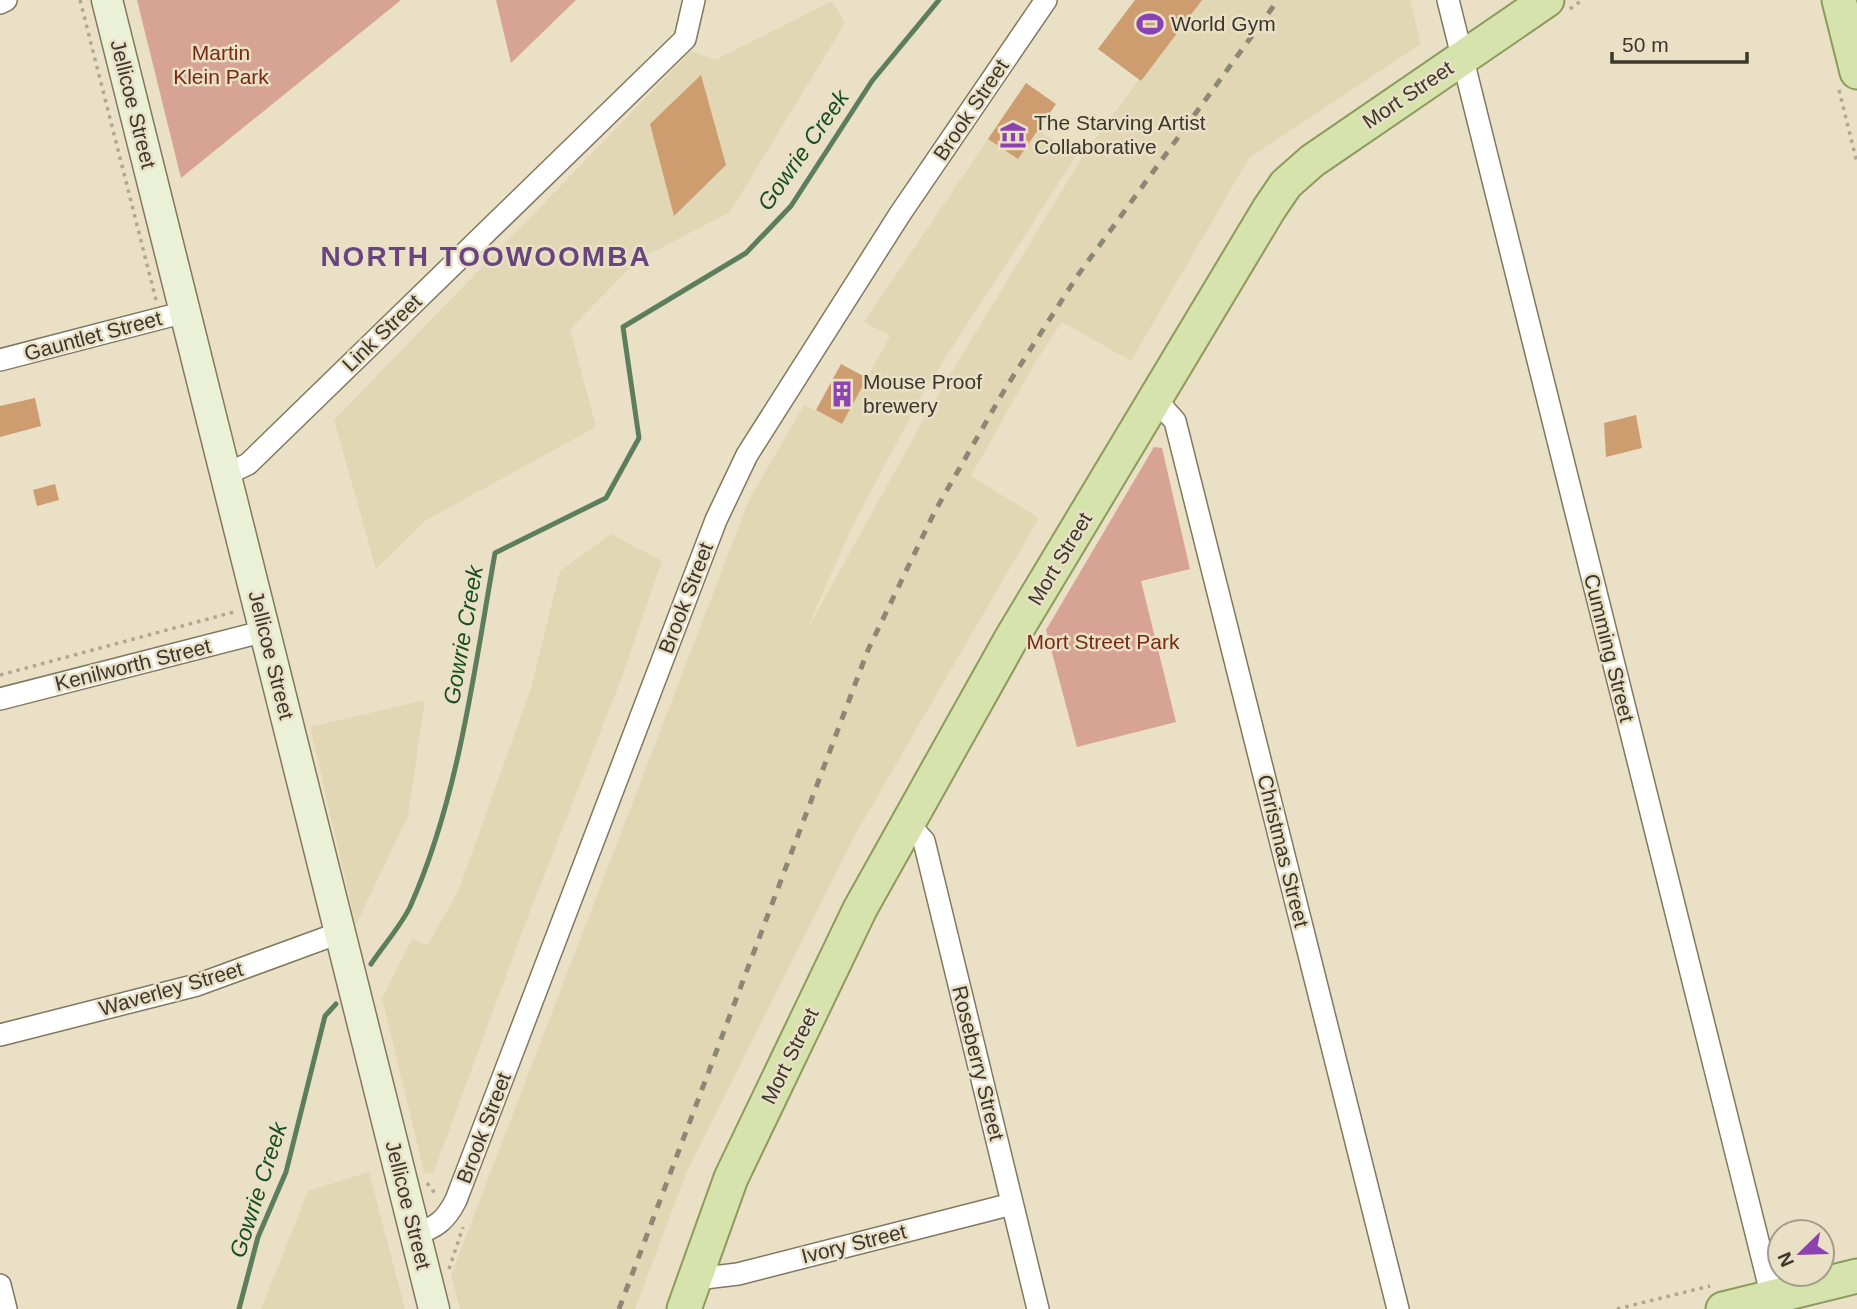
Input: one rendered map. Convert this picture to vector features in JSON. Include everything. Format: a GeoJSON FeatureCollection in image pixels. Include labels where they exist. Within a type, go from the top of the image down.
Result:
{"type":"FeatureCollection","features":[{"type":"Feature","properties":{"kind":"main road","name":"Jellicoe Street"},"geometry":{"type":"LineString","coordinates":[[107,0],[173,315],[225,475],[253,634],[342,943],[434,1309]]}},
{"type":"Feature","properties":{"kind":"main road","name":"Mort Street"},"geometry":{"type":"LineString","coordinates":[[684,1309],[731,1178],[860,909],[1011,639],[1286,184],[1312,161],[1547,0]]}},
{"type":"Feature","properties":{"kind":"main road"},"geometry":{"type":"LineString","coordinates":[[1839,0],[1857,72]]}},
{"type":"Feature","properties":{"kind":"main road"},"geometry":{"type":"LineString","coordinates":[[1720,1297],[1772,1297],[1857,1276]]}},
{"type":"Feature","properties":{"kind":"street"},"geometry":{"type":"LineString","coordinates":[[0,3],[6,0]]}},
{"type":"Feature","properties":{"kind":"street","name":"Link Street"},"geometry":{"type":"LineString","coordinates":[[225,475],[248,464],[685,39],[694,0]]}},
{"type":"Feature","properties":{"kind":"street","name":"Brook Street"},"geometry":{"type":"LineString","coordinates":[[415,1234],[434,1228],[456,1200],[716,520],[747,455],[908,203],[1046,0]]}},
{"type":"Feature","properties":{"kind":"street","name":"Cumming Street"},"geometry":{"type":"LineString","coordinates":[[1448,0],[1772,1297]]}},
{"type":"Feature","properties":{"kind":"street","name":"Gauntlet Street"},"geometry":{"type":"LineString","coordinates":[[0,360],[173,315]]}},
{"type":"Feature","properties":{"kind":"street","name":"Christmas Street"},"geometry":{"type":"LineString","coordinates":[[1156,400],[1175,421],[1398,1309]]}},
{"type":"Feature","properties":{"kind":"street","name":"Kenilworth Street"},"geometry":{"type":"LineString","coordinates":[[0,699],[253,634]]}},
{"type":"Feature","properties":{"kind":"street","name":"Roseberry Street"},"geometry":{"type":"LineString","coordinates":[[907,823],[924,841],[1038,1309]]}},
{"type":"Feature","properties":{"kind":"street","name":"Waverley Street"},"geometry":{"type":"LineString","coordinates":[[0,1035],[197,985],[342,943]]}},
{"type":"Feature","properties":{"kind":"street","name":"Ivory Street"},"geometry":{"type":"LineString","coordinates":[[696,1279],[737,1274],[1012,1204]]}},
{"type":"Feature","properties":{"kind":"street"},"geometry":{"type":"LineString","coordinates":[[0,1285],[6,1309]]}},
{"type":"Feature","properties":{"kind":"path"},"geometry":{"type":"LineString","coordinates":[[80,0],[173,315]]}},
{"type":"Feature","properties":{"kind":"path"},"geometry":{"type":"LineString","coordinates":[[231,599],[234,612],[253,634]]}},
{"type":"Feature","properties":{"kind":"path"},"geometry":{"type":"LineString","coordinates":[[0,675],[234,612]]}},
{"type":"Feature","properties":{"kind":"path"},"geometry":{"type":"LineString","coordinates":[[448,1270],[463,1226]]}},
{"type":"Feature","properties":{"kind":"path"},"geometry":{"type":"LineString","coordinates":[[1617,1309],[1720,1297]]}},
{"type":"Feature","properties":{"kind":"shaded area"},"geometry":{"type":"Polygon","coordinates":[[[1199,0],[1410,0],[1421,44],[1249,158],[1131,361],[1062,322],[1033,366],[971,476],[1039,518],[855,835],[686,1174],[635,1309],[460,1309],[451,1275],[749,500],[804,405],[842,424],[890,336],[864,322],[988,139],[1018,159],[1038,130],[1077,155],[927,386],[852,527],[804,635],[934,401],[1086,151],[1199,0]]]}},
{"type":"Feature","properties":{"kind":"shaded area"},"geometry":{"type":"Polygon","coordinates":[[[832,1],[845,23],[730,212],[638,260],[570,329],[596,427],[425,521],[376,569],[334,420],[691,51],[715,60],[832,1]]]}},
{"type":"Feature","properties":{"kind":"shaded area"},"geometry":{"type":"Polygon","coordinates":[[[611,534],[662,561],[620,682],[524,927],[433,1174],[424,1172],[382,998],[412,939],[428,945],[459,889],[531,688],[560,571],[611,534]]]}},
{"type":"Feature","properties":{"kind":"shaded area"},"geometry":{"type":"Polygon","coordinates":[[[425,700],[408,816],[356,925],[310,727],[425,700]]]}},
{"type":"Feature","properties":{"kind":"shaded area"},"geometry":{"type":"Polygon","coordinates":[[[369,1172],[405,1309],[261,1309],[308,1191],[369,1172]]]}},
{"type":"Feature","properties":{"kind":"green space","name":"Martin Klein Park"},"geometry":{"type":"Polygon","coordinates":[[[137,0],[401,0],[181,178],[137,0]]]}},
{"type":"Feature","properties":{"kind":"green space"},"geometry":{"type":"Polygon","coordinates":[[[496,0],[576,0],[511,63],[496,0]]]}},
{"type":"Feature","properties":{"kind":"green space","name":"Mort Street Park"},"geometry":{"type":"Polygon","coordinates":[[[1154,447],[1162,448],[1190,569],[1141,581],[1176,722],[1077,747],[1046,630],[1154,447]]]}},
{"type":"Feature","properties":{"kind":"building","name":"World Gym"},"geometry":{"type":"Polygon","coordinates":[[[1135,0],[1202,0],[1141,81],[1098,49],[1135,0]]]}},
{"type":"Feature","properties":{"kind":"building"},"geometry":{"type":"Polygon","coordinates":[[[701,75],[726,165],[674,216],[650,124],[701,75]]]}},
{"type":"Feature","properties":{"kind":"building"},"geometry":{"type":"Polygon","coordinates":[[[1026,83],[1056,104],[1018,159],[988,139],[1026,83]]]}},
{"type":"Feature","properties":{"kind":"building","name":"Mouse Proof brewery"},"geometry":{"type":"Polygon","coordinates":[[[841,364],[867,378],[842,424],[816,410],[841,364]]]}},
{"type":"Feature","properties":{"kind":"building"},"geometry":{"type":"Polygon","coordinates":[[[35,398],[41,426],[0,437],[0,406],[35,398]]]}},
{"type":"Feature","properties":{"kind":"building"},"geometry":{"type":"Polygon","coordinates":[[[1636,415],[1642,448],[1606,457],[1604,423],[1636,415]]]}},
{"type":"Feature","properties":{"kind":"building"},"geometry":{"type":"Polygon","coordinates":[[[55,484],[59,500],[37,506],[33,490],[55,484]]]}},
{"type":"Feature","properties":{"kind":"waterway","name":"Gowrie Creek"},"geometry":{"type":"LineString","coordinates":[[371,964],[410,907],[441,822],[463,733],[495,553],[606,498],[639,438],[623,327],[746,253],[791,206],[872,81],[939,0]]}},
{"type":"Feature","properties":{"kind":"waterway","name":"Gowrie Creek"},"geometry":{"type":"LineString","coordinates":[[239,1309],[258,1237],[286,1172],[325,1016],[336,1004]]}},
{"type":"Feature","properties":{"kind":"railway"},"geometry":{"type":"LineString","coordinates":[[619,1309],[868,650],[935,511],[1005,389],[1078,275],[1278,0]]}},
{"type":"Feature","properties":{"kind":"place","name":"World Gym"},"geometry":{"type":"Point","coordinates":[1150,24]}},
{"type":"Feature","properties":{"kind":"place","name":"The Starving Artist Collaborative"},"geometry":{"type":"Point","coordinates":[1013,135]}},
{"type":"Feature","properties":{"kind":"place","name":"Mouse Proof brewery"},"geometry":{"type":"Point","coordinates":[842,394]}},
{"type":"Feature","properties":{"kind":"district","name":"NORTH TOOWOOMBA"},"geometry":{"type":"Point","coordinates":[486,256]}}]}
